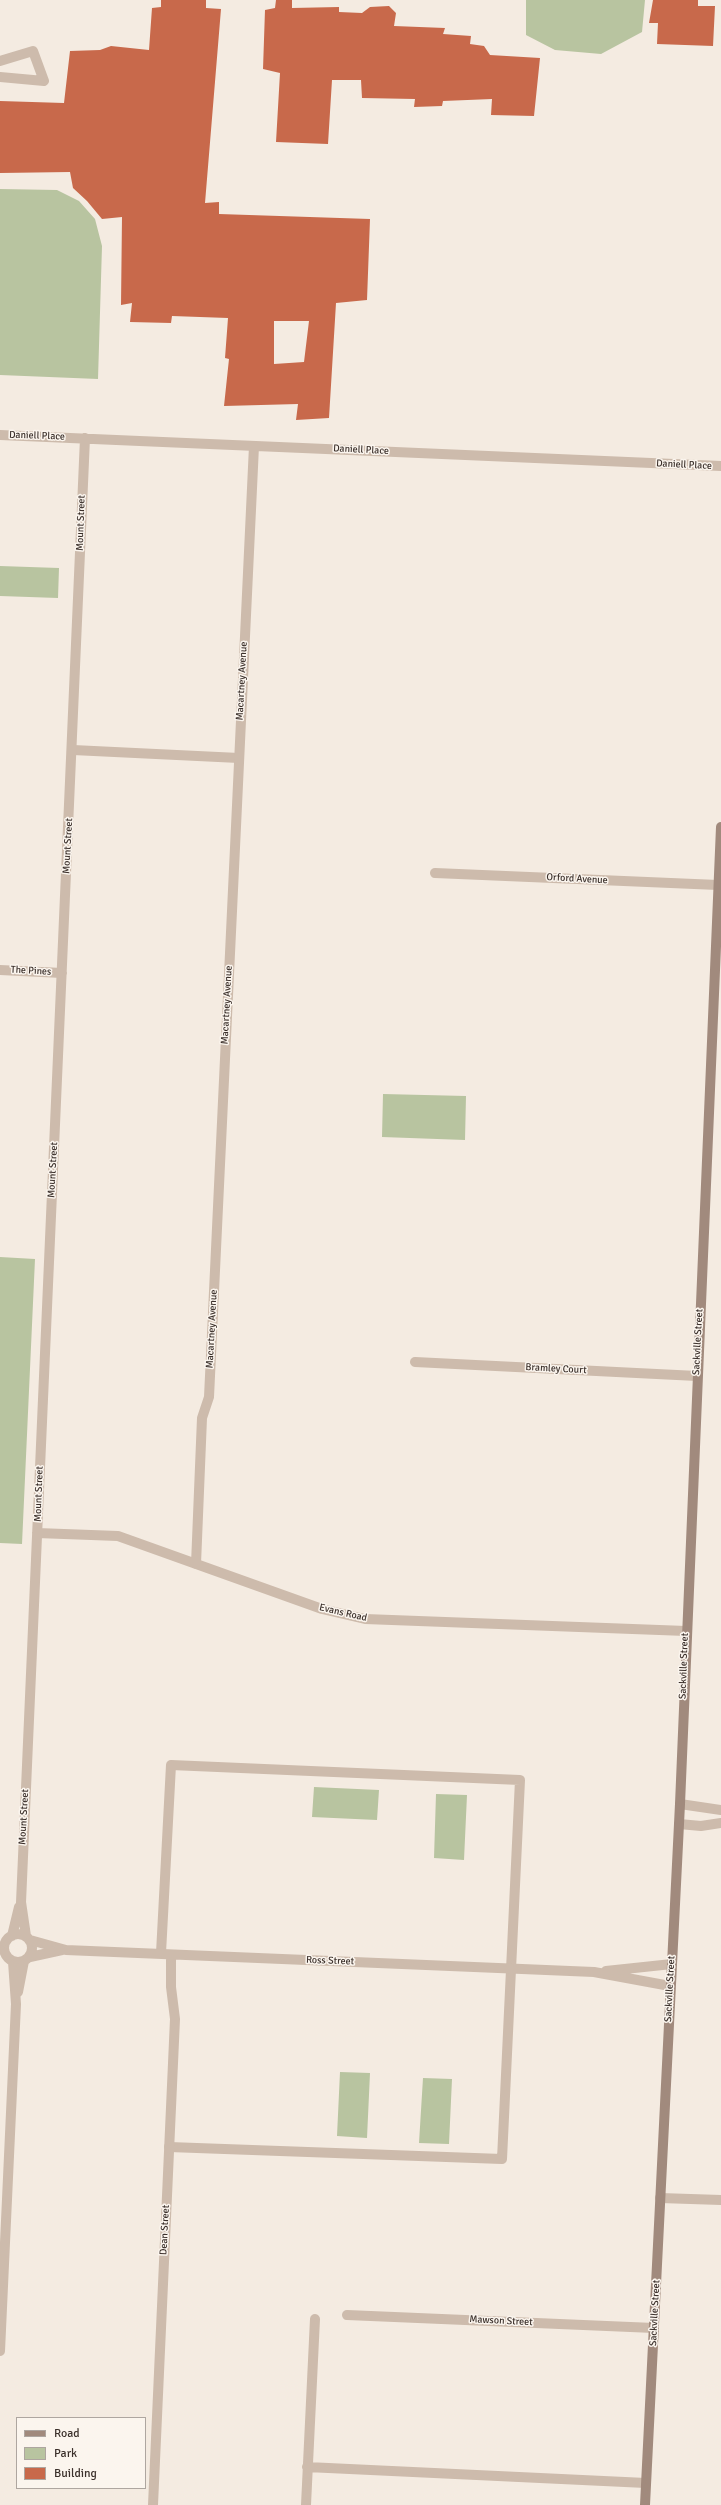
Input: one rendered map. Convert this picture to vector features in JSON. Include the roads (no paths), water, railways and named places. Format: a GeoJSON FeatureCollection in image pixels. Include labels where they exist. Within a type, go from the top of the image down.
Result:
{"type":"FeatureCollection","features":[{"type":"Feature","properties":{"kind":"street"},"geometry":{"type":"LineString","coordinates":[[0,61],[33,51],[44,81],[0,77]]}},
{"type":"Feature","properties":{"kind":"street","name":"Daniell Place"},"geometry":{"type":"LineString","coordinates":[[0,435],[721,466]]}},
{"type":"Feature","properties":{"kind":"street","name":"Mount Street"},"geometry":{"type":"LineString","coordinates":[[27,1959],[32,1948],[28,1938],[21,1902],[73,750],[85,438]]}},
{"type":"Feature","properties":{"kind":"street","name":"Macartney Avenue"},"geometry":{"type":"LineString","coordinates":[[196,1564],[202,1418],[209,1397],[254,446]]}},
{"type":"Feature","properties":{"kind":"street"},"geometry":{"type":"LineString","coordinates":[[73,750],[239,758]]}},
{"type":"Feature","properties":{"kind":"street","name":"Sackville Street"},"geometry":{"type":"LineString","coordinates":[[645,2505],[680,1804],[697,1376],[719,934],[718,885],[721,826]]}},
{"type":"Feature","properties":{"kind":"street","name":"Orford Avenue"},"geometry":{"type":"LineString","coordinates":[[435,873],[718,885]]}},
{"type":"Feature","properties":{"kind":"street","name":"The Pines"},"geometry":{"type":"LineString","coordinates":[[0,970],[62,973]]}},
{"type":"Feature","properties":{"kind":"street","name":"Bramley Court"},"geometry":{"type":"LineString","coordinates":[[415,1362],[697,1376]]}},
{"type":"Feature","properties":{"kind":"street","name":"Evans Road"},"geometry":{"type":"LineString","coordinates":[[37,1533],[114,1535],[322,1609],[365,1619],[686,1631]]}},
{"type":"Feature","properties":{"kind":"street","name":"Dean Street"},"geometry":{"type":"LineString","coordinates":[[153,2505],[175,2019],[166,1954],[172,1765],[520,1780],[512,1969]]}},
{"type":"Feature","properties":{"kind":"street"},"geometry":{"type":"LineString","coordinates":[[680,1804],[721,1810]]}},
{"type":"Feature","properties":{"kind":"street"},"geometry":{"type":"LineString","coordinates":[[679,1824],[701,1826],[721,1823]]}},
{"type":"Feature","properties":{"kind":"street","name":"Mount Street"},"geometry":{"type":"LineString","coordinates":[[6,1958],[4,1948],[6,1939],[21,1902]]}},
{"type":"Feature","properties":{"kind":"street","name":"Ross Street"},"geometry":{"type":"LineString","coordinates":[[6,1939],[28,1938],[66,1950],[512,1969],[594,1972],[672,1964]]}},
{"type":"Feature","properties":{"kind":"street","name":"Ross Street"},"geometry":{"type":"LineString","coordinates":[[6,1958],[27,1959],[66,1950]]}},
{"type":"Feature","properties":{"kind":"street"},"geometry":{"type":"LineString","coordinates":[[6,1958],[16,2004]]}},
{"type":"Feature","properties":{"kind":"street"},"geometry":{"type":"LineString","coordinates":[[0,2351],[16,2004],[27,1959]]}},
{"type":"Feature","properties":{"kind":"street"},"geometry":{"type":"LineString","coordinates":[[169,2147],[502,2159],[512,1969]]}},
{"type":"Feature","properties":{"kind":"street","name":"Ross Street"},"geometry":{"type":"LineString","coordinates":[[594,1972],[670,1986]]}},
{"type":"Feature","properties":{"kind":"street"},"geometry":{"type":"LineString","coordinates":[[660,2198],[721,2200]]}},
{"type":"Feature","properties":{"kind":"street","name":"Mawson Street"},"geometry":{"type":"LineString","coordinates":[[347,2314],[654,2328]]}},
{"type":"Feature","properties":{"kind":"street"},"geometry":{"type":"LineString","coordinates":[[306,2505],[316,2319]]}},
{"type":"Feature","properties":{"kind":"street"},"geometry":{"type":"LineString","coordinates":[[308,2467],[646,2483]]}}]}
